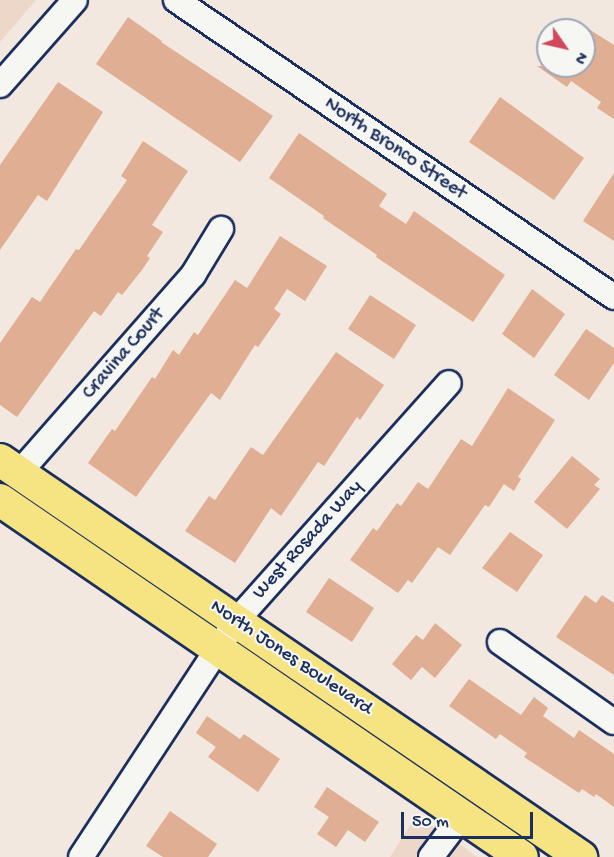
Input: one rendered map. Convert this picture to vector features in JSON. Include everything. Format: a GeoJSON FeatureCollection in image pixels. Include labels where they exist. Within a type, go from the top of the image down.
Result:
{"type":"FeatureCollection","features":[{"type":"Feature","properties":{"kind":"main road","name":"North Jones Boulevard"},"geometry":{"type":"LineString","coordinates":[[9,466],[581,857]]}},
{"type":"Feature","properties":{"kind":"main road","name":"North Jones Boulevard"},"geometry":{"type":"LineString","coordinates":[[0,500],[522,857]]}},
{"type":"Feature","properties":{"kind":"street"},"geometry":{"type":"LineString","coordinates":[[0,85],[75,0]]}},
{"type":"Feature","properties":{"kind":"street","name":"North Bronco Street"},"geometry":{"type":"LineString","coordinates":[[176,0],[614,297]]}},
{"type":"Feature","properties":{"kind":"street","name":"Cravina Court"},"geometry":{"type":"LineString","coordinates":[[9,466],[193,275],[221,229]]}},
{"type":"Feature","properties":{"kind":"street","name":"West Rosada Way"},"geometry":{"type":"LineString","coordinates":[[81,857],[216,648],[236,621],[449,383]]}},
{"type":"Feature","properties":{"kind":"street"},"geometry":{"type":"LineString","coordinates":[[500,642],[614,722]]}},
{"type":"Feature","properties":{"kind":"street"},"geometry":{"type":"LineString","coordinates":[[431,857],[462,816]]}},
{"type":"Feature","properties":{"kind":"shaded area"},"geometry":{"type":"Polygon","coordinates":[[[0,0],[36,0],[0,42],[0,0]]]}},
{"type":"Feature","properties":{"kind":"shaded area"},"geometry":{"type":"Polygon","coordinates":[[[416,816],[462,846],[477,857],[390,857],[416,816]]]}},
{"type":"Feature","properties":{"kind":"building"},"geometry":{"type":"Polygon","coordinates":[[[128,17],[161,42],[273,116],[240,162],[96,64],[128,17]]]}},
{"type":"Feature","properties":{"kind":"building"},"geometry":{"type":"Polygon","coordinates":[[[596,34],[614,45],[614,119],[597,108],[601,102],[571,81],[567,87],[554,78],[596,78],[596,34]]]}},
{"type":"Feature","properties":{"kind":"building"},"geometry":{"type":"Polygon","coordinates":[[[58,82],[103,112],[47,201],[38,195],[0,250],[0,165],[58,82]]]}},
{"type":"Feature","properties":{"kind":"building"},"geometry":{"type":"Polygon","coordinates":[[[500,97],[584,158],[554,200],[469,142],[500,97]]]}},
{"type":"Feature","properties":{"kind":"building"},"geometry":{"type":"Polygon","coordinates":[[[299,133],[387,194],[379,206],[406,224],[414,211],[505,275],[473,322],[376,257],[377,255],[269,178],[299,133]]]}},
{"type":"Feature","properties":{"kind":"building"},"geometry":{"type":"Polygon","coordinates":[[[143,141],[188,171],[152,225],[163,232],[147,256],[150,258],[142,270],[122,295],[118,292],[101,316],[94,311],[17,417],[0,405],[0,343],[32,297],[40,302],[76,249],[79,250],[127,180],[121,176],[143,141]]]}},
{"type":"Feature","properties":{"kind":"building"},"geometry":{"type":"Polygon","coordinates":[[[614,173],[614,241],[583,221],[614,173]]]}},
{"type":"Feature","properties":{"kind":"building"},"geometry":{"type":"Polygon","coordinates":[[[280,236],[327,266],[305,301],[287,289],[274,309],[281,314],[258,347],[255,345],[220,400],[211,393],[136,497],[88,463],[112,429],[115,431],[152,377],[155,379],[173,350],[179,355],[194,332],[198,335],[235,280],[247,288],[280,236]]]}},
{"type":"Feature","properties":{"kind":"building"},"geometry":{"type":"Polygon","coordinates":[[[532,289],[565,314],[534,358],[502,334],[532,289]]]}},
{"type":"Feature","properties":{"kind":"building"},"geometry":{"type":"Polygon","coordinates":[[[370,295],[416,325],[394,359],[348,329],[370,295]]]}},
{"type":"Feature","properties":{"kind":"building"},"geometry":{"type":"Polygon","coordinates":[[[586,329],[614,348],[614,363],[589,400],[554,375],[586,329]]]}},
{"type":"Feature","properties":{"kind":"building"},"geometry":{"type":"Polygon","coordinates":[[[336,352],[384,385],[360,420],[357,417],[324,466],[318,462],[281,516],[271,508],[235,563],[185,531],[209,496],[215,500],[251,447],[263,455],[336,352]]]}},
{"type":"Feature","properties":{"kind":"building"},"geometry":{"type":"Polygon","coordinates":[[[508,388],[555,420],[518,477],[521,479],[514,491],[504,484],[489,507],[485,505],[450,555],[438,547],[412,583],[408,580],[398,593],[350,560],[373,528],[377,531],[397,503],[401,506],[418,482],[428,489],[461,439],[472,446],[508,388]]]}},
{"type":"Feature","properties":{"kind":"building"},"geometry":{"type":"Polygon","coordinates":[[[572,456],[600,479],[594,485],[600,489],[567,529],[534,502],[572,456]]]}},
{"type":"Feature","properties":{"kind":"building"},"geometry":{"type":"Polygon","coordinates":[[[510,532],[543,555],[517,592],[482,568],[510,532]]]}},
{"type":"Feature","properties":{"kind":"building"},"geometry":{"type":"Polygon","coordinates":[[[329,578],[374,608],[352,642],[306,612],[329,578]]]}},
{"type":"Feature","properties":{"kind":"building"},"geometry":{"type":"Polygon","coordinates":[[[585,595],[596,603],[602,595],[614,603],[614,675],[556,637],[585,595]]]}},
{"type":"Feature","properties":{"kind":"building"},"geometry":{"type":"Polygon","coordinates":[[[435,623],[462,645],[435,678],[422,667],[411,680],[392,664],[416,635],[423,640],[435,623]]]}},
{"type":"Feature","properties":{"kind":"building"},"geometry":{"type":"Polygon","coordinates":[[[469,679],[521,715],[534,697],[548,708],[543,716],[574,738],[579,730],[614,754],[614,807],[596,794],[594,797],[582,789],[579,793],[524,757],[527,753],[500,734],[496,739],[449,706],[469,679]]]}},
{"type":"Feature","properties":{"kind":"building"},"geometry":{"type":"Polygon","coordinates":[[[207,716],[240,739],[244,734],[280,759],[258,792],[208,757],[216,747],[196,733],[207,716]]]}},
{"type":"Feature","properties":{"kind":"building"},"geometry":{"type":"Polygon","coordinates":[[[327,787],[379,822],[365,842],[348,830],[336,847],[317,834],[329,817],[314,807],[327,787]]]}},
{"type":"Feature","properties":{"kind":"building"},"geometry":{"type":"Polygon","coordinates":[[[170,811],[217,844],[208,857],[163,857],[146,846],[170,811]]]}}]}
